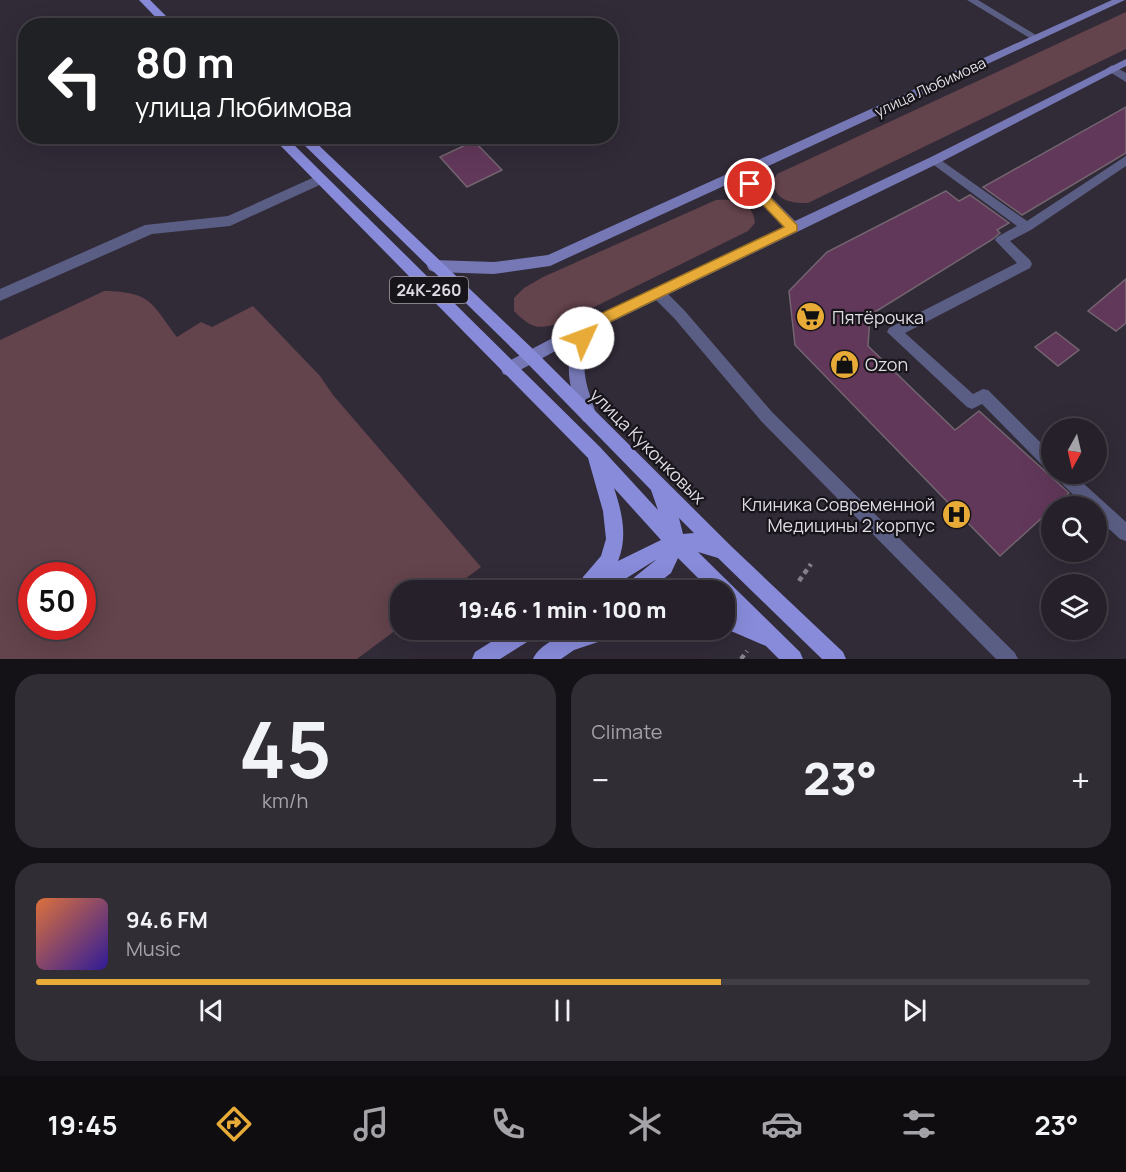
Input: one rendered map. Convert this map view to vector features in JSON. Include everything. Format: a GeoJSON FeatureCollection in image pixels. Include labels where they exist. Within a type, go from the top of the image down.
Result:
{"type":"FeatureCollection","features":[{"type":"Feature","properties":{"kind":"main road"},"geometry":{"type":"LineString","coordinates":[[132,0],[151,18]]}},
{"type":"Feature","properties":{"kind":"main road"},"geometry":{"type":"LineString","coordinates":[[144,0],[163,18]]}},
{"type":"Feature","properties":{"kind":"main road","name":"улица Любимова"},"geometry":{"type":"LineString","coordinates":[[434,266],[494,268],[550,260],[1120,0]]}},
{"type":"Feature","properties":{"kind":"main road"},"geometry":{"type":"LineString","coordinates":[[509,369],[590,325],[935,160],[1126,62]]}},
{"type":"Feature","properties":{"kind":"main road","name":"24К-260"},"geometry":{"type":"LineString","coordinates":[[285,144],[594,453],[676,543]]}},
{"type":"Feature","properties":{"kind":"main road","name":"улица Куконковых"},"geometry":{"type":"LineString","coordinates":[[309,144],[531,357],[726,553],[836,659]]}},
{"type":"Feature","properties":{"kind":"main road"},"geometry":{"type":"LineString","coordinates":[[740,173],[793,228]]}},
{"type":"Feature","properties":{"kind":"main road"},"geometry":{"type":"LineString","coordinates":[[590,325],[576,350],[574,369],[590,416]]}},
{"type":"Feature","properties":{"kind":"main road"},"geometry":{"type":"LineString","coordinates":[[592,580],[610,561],[614,541],[613,514],[594,453]]}},
{"type":"Feature","properties":{"kind":"main road"},"geometry":{"type":"LineString","coordinates":[[637,464],[663,498],[676,543],[793,659]]}},
{"type":"Feature","properties":{"kind":"main road"},"geometry":{"type":"LineString","coordinates":[[606,580],[650,552],[676,543],[707,541],[726,553]]}},
{"type":"Feature","properties":{"kind":"main road"},"geometry":{"type":"LineString","coordinates":[[647,580],[664,566],[676,543]]}},
{"type":"Feature","properties":{"kind":"main road"},"geometry":{"type":"LineString","coordinates":[[735,623],[777,643]]}},
{"type":"Feature","properties":{"kind":"main road"},"geometry":{"type":"LineString","coordinates":[[482,659],[512,640]]}},
{"type":"Feature","properties":{"kind":"main road"},"geometry":{"type":"LineString","coordinates":[[543,659],[569,640]]}},
{"type":"Feature","properties":{"kind":"street"},"geometry":{"type":"LineString","coordinates":[[1112,69],[1126,78]]}},
{"type":"Feature","properties":{"kind":"street"},"geometry":{"type":"LineString","coordinates":[[0,295],[150,229],[230,221],[319,180]]}},
{"type":"Feature","properties":{"kind":"lane"},"geometry":{"type":"LineString","coordinates":[[972,0],[1036,38]]}},
{"type":"Feature","properties":{"kind":"lane"},"geometry":{"type":"LineString","coordinates":[[935,160],[1027,227]]}},
{"type":"Feature","properties":{"kind":"lane"},"geometry":{"type":"LineString","coordinates":[[1041,454],[983,396],[972,402],[894,333],[1026,264],[1001,240],[1027,227],[1126,160]]}},
{"type":"Feature","properties":{"kind":"lane"},"geometry":{"type":"LineString","coordinates":[[658,292],[767,417],[1009,659]]}},
{"type":"Feature","properties":{"kind":"lane"},"geometry":{"type":"LineString","coordinates":[[1073,484],[1126,533]]}},
{"type":"Feature","properties":{"kind":"path"},"geometry":{"type":"LineString","coordinates":[[799,581],[811,564]]}},
{"type":"Feature","properties":{"kind":"path"},"geometry":{"type":"LineString","coordinates":[[741,659],[749,648]]}},
{"type":"Feature","properties":{"kind":"shaded area"},"geometry":{"type":"Polygon","coordinates":[[[1126,12],[1126,49],[808,203],[784,200],[774,188],[773,181],[777,174],[1126,12]]]}},
{"type":"Feature","properties":{"kind":"shaded area"},"geometry":{"type":"Polygon","coordinates":[[[716,200],[742,203],[751,210],[755,223],[748,231],[568,320],[539,327],[527,323],[514,311],[514,298],[524,288],[543,277],[716,200]]]}},
{"type":"Feature","properties":{"kind":"shaded area"},"geometry":{"type":"Polygon","coordinates":[[[104,291],[132,294],[149,302],[177,337],[201,322],[212,327],[253,306],[320,376],[333,395],[481,567],[464,580],[390,580],[390,634],[357,659],[0,659],[0,340],[104,291]]]}},
{"type":"Feature","properties":{"kind":"building"},"geometry":{"type":"Polygon","coordinates":[[[1126,107],[1126,153],[1022,215],[983,187],[1126,107]]]}},
{"type":"Feature","properties":{"kind":"building"},"geometry":{"type":"Polygon","coordinates":[[[468,144],[477,144],[502,170],[467,187],[440,157],[468,144]]]}},
{"type":"Feature","properties":{"kind":"building"},"geometry":{"type":"Polygon","coordinates":[[[946,191],[959,201],[970,195],[1009,223],[997,230],[1000,233],[993,239],[870,315],[868,346],[955,430],[979,411],[1041,467],[1041,484],[1059,484],[1069,493],[1066,496],[1041,496],[1041,519],[1000,556],[795,345],[789,291],[827,252],[946,191]]]}},
{"type":"Feature","properties":{"kind":"building"},"geometry":{"type":"Polygon","coordinates":[[[1126,279],[1126,323],[1116,331],[1088,311],[1126,279]]]}},
{"type":"Feature","properties":{"kind":"building"},"geometry":{"type":"Polygon","coordinates":[[[1056,332],[1079,350],[1058,366],[1035,347],[1056,332]]]}},
{"type":"Feature","properties":{"kind":"place","name":"Пятёрочка"},"geometry":{"type":"Point","coordinates":[811,317]}},
{"type":"Feature","properties":{"kind":"place","name":"Ozon"},"geometry":{"type":"Point","coordinates":[844,364]}},
{"type":"Feature","properties":{"kind":"place","name":"Клиника Современной Медицины 2 корпус"},"geometry":{"type":"Point","coordinates":[956,514]}},
{"type":"Feature","properties":{"kind":"route"},"geometry":{"type":"LineString","coordinates":[[583,338],[590,325],[793,228],[750,184]]}}]}
